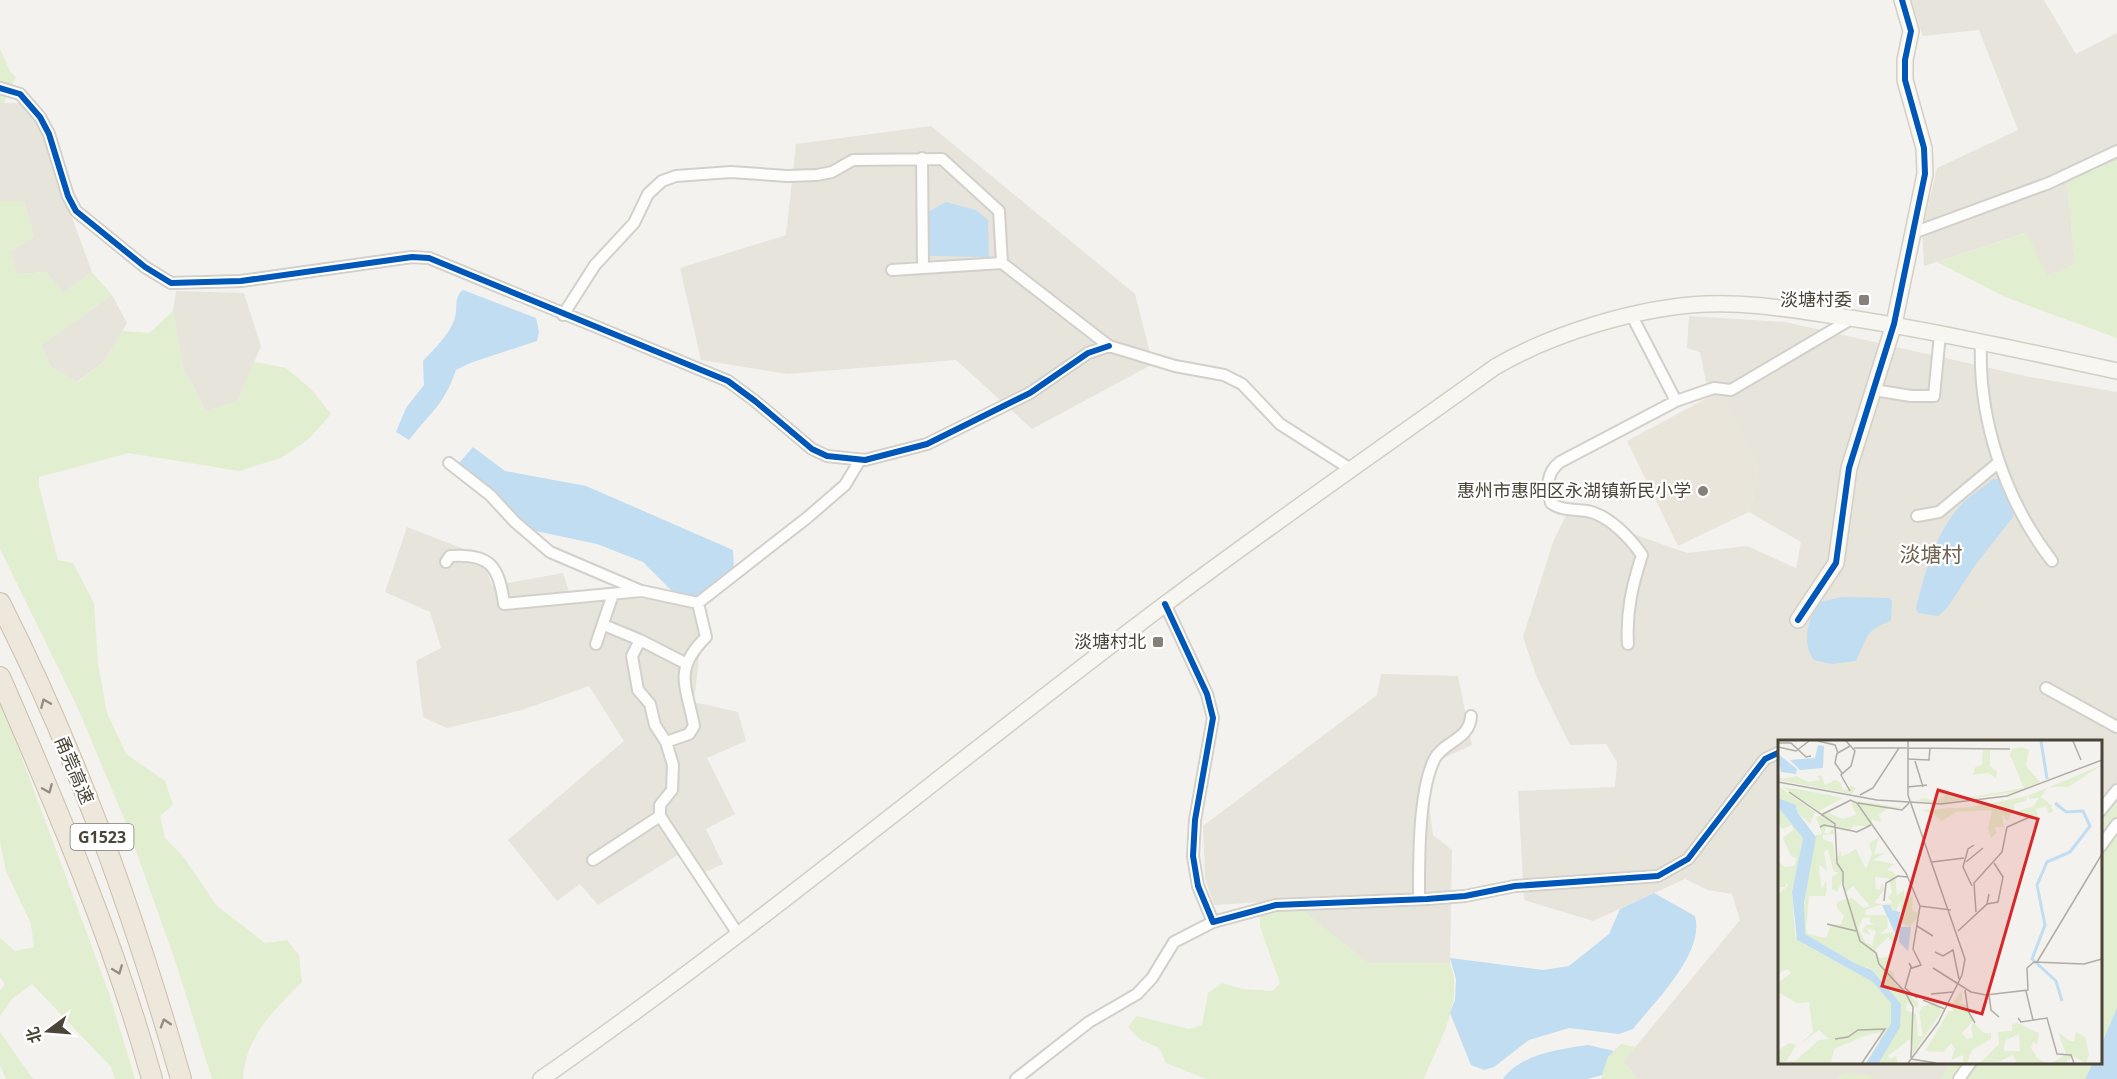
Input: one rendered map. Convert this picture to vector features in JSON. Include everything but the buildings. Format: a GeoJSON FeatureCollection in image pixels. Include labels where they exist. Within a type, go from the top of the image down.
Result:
{"type":"FeatureCollection","features":[{"type":"Feature","properties":{"kind":"highway","name":"甬莞高速"},"geometry":{"type":"LineString","coordinates":[[0,603],[20,642],[110,854],[181,1079]]}},
{"type":"Feature","properties":{"kind":"highway","name":"甬莞高速"},"geometry":{"type":"LineString","coordinates":[[0,677],[50,792],[132,1005],[152,1079]]}},
{"type":"Feature","properties":{"kind":"main road"},"geometry":{"type":"LineString","coordinates":[[1798,620],[1836,563],[1849,468],[1894,324],[1913,233],[1925,156],[1905,80],[1905,60],[1911,31],[1902,0]]}},
{"type":"Feature","properties":{"kind":"main road"},"geometry":{"type":"LineString","coordinates":[[541,1079],[624,1021],[1165,604],[1504,362],[1557,338],[1632,316],[1676,307],[1725,304],[1780,308],[1894,324],[2117,371]]}},
{"type":"Feature","properties":{"kind":"street"},"geometry":{"type":"LineString","coordinates":[[0,88],[20,94],[40,117],[49,134],[68,196],[76,211],[145,267],[171,283],[241,281],[420,257],[441,261],[471,277],[728,381],[756,401],[812,449],[827,456],[860,460],[927,444],[1030,393],[1088,353],[1108,346]]}},
{"type":"Feature","properties":{"kind":"street"},"geometry":{"type":"LineString","coordinates":[[1913,233],[2049,183],[2117,152]]}},
{"type":"Feature","properties":{"kind":"street"},"geometry":{"type":"LineString","coordinates":[[922,158],[923,266]]}},
{"type":"Feature","properties":{"kind":"street"},"geometry":{"type":"LineString","coordinates":[[563,315],[595,265],[634,223],[648,194],[662,181],[676,176],[731,172],[787,176],[817,175],[832,172],[853,160],[942,159],[999,211],[1002,263]]}},
{"type":"Feature","properties":{"kind":"street"},"geometry":{"type":"LineString","coordinates":[[892,270],[923,266],[1002,263],[1108,346],[1175,366],[1224,375],[1242,384],[1280,424],[1352,470]]}},
{"type":"Feature","properties":{"kind":"street"},"geometry":{"type":"LineString","coordinates":[[1632,316],[1676,401]]}},
{"type":"Feature","properties":{"kind":"street"},"geometry":{"type":"LineString","coordinates":[[1628,644],[1627,620],[1631,589],[1642,555],[1634,543],[1607,520],[1590,512],[1558,508],[1551,503],[1547,487],[1552,469],[1560,462],[1676,401],[1714,388],[1731,390],[1853,318]]}},
{"type":"Feature","properties":{"kind":"street"},"geometry":{"type":"LineString","coordinates":[[1874,390],[1911,396],[1934,396],[1940,334]]}},
{"type":"Feature","properties":{"kind":"street"},"geometry":{"type":"LineString","coordinates":[[1981,342],[1984,396],[1998,463],[2028,529],[2052,561]]}},
{"type":"Feature","properties":{"kind":"street"},"geometry":{"type":"LineString","coordinates":[[698,603],[837,491],[860,460]]}},
{"type":"Feature","properties":{"kind":"street"},"geometry":{"type":"LineString","coordinates":[[449,462],[490,495],[515,522],[550,552],[642,591],[698,603]]}},
{"type":"Feature","properties":{"kind":"street"},"geometry":{"type":"LineString","coordinates":[[1917,516],[1940,512],[1998,463]]}},
{"type":"Feature","properties":{"kind":"street"},"geometry":{"type":"LineString","coordinates":[[446,562],[450,556],[463,555],[476,556],[487,561],[500,577],[504,604],[642,591]]}},
{"type":"Feature","properties":{"kind":"street"},"geometry":{"type":"LineString","coordinates":[[596,644],[613,594]]}},
{"type":"Feature","properties":{"kind":"street"},"geometry":{"type":"LineString","coordinates":[[666,742],[689,734],[694,726],[685,663],[690,653],[706,637],[698,603]]}},
{"type":"Feature","properties":{"kind":"street"},"geometry":{"type":"LineString","coordinates":[[1165,604],[1207,694],[1213,718],[1195,820],[1193,856],[1198,886],[1213,922]]}},
{"type":"Feature","properties":{"kind":"street"},"geometry":{"type":"LineString","coordinates":[[604,624],[685,663]]}},
{"type":"Feature","properties":{"kind":"street"},"geometry":{"type":"LineString","coordinates":[[640,640],[632,656],[638,690],[650,704],[655,725],[666,742],[674,779],[672,790],[660,805],[660,816],[738,934]]}},
{"type":"Feature","properties":{"kind":"street"},"geometry":{"type":"LineString","coordinates":[[2046,688],[2117,727]]}},
{"type":"Feature","properties":{"kind":"street"},"geometry":{"type":"LineString","coordinates":[[1419,899],[1419,853],[1429,774],[1435,758],[1459,739],[1471,724],[1472,716]]}},
{"type":"Feature","properties":{"kind":"street"},"geometry":{"type":"LineString","coordinates":[[1016,1079],[1089,1022],[1137,994],[1152,978],[1174,942],[1213,922],[1276,905],[1465,896],[1515,886],[1658,876],[1688,859],[1736,794],[1757,773],[1765,759],[1778,753]]}},
{"type":"Feature","properties":{"kind":"street"},"geometry":{"type":"LineString","coordinates":[[2102,809],[2117,790]]}},
{"type":"Feature","properties":{"kind":"street"},"geometry":{"type":"LineString","coordinates":[[593,860],[660,816]]}},
{"type":"Feature","properties":{"kind":"street"},"geometry":{"type":"LineString","coordinates":[[2102,844],[2117,824]]}},
{"type":"Feature","properties":{"kind":"street"},"geometry":{"type":"LineString","coordinates":[[1959,1079],[1970,1064]]}},
{"type":"Feature","properties":{"kind":"shaded area"},"geometry":{"type":"Polygon","coordinates":[[[1911,0],[2044,0],[2076,54],[2117,33],[2117,161],[2067,180],[2075,265],[2047,276],[2026,233],[1924,266],[1922,231],[1937,168],[2018,130],[1979,30],[1923,36],[1911,0]]]}},
{"type":"Feature","properties":{"kind":"shaded area"},"geometry":{"type":"Polygon","coordinates":[[[0,103],[28,103],[55,158],[63,193],[92,272],[63,293],[46,272],[16,274],[10,251],[34,237],[24,201],[0,201],[0,103]]]}},
{"type":"Feature","properties":{"kind":"shaded area"},"geometry":{"type":"Polygon","coordinates":[[[931,126],[1135,294],[1153,364],[1032,429],[956,360],[787,374],[701,360],[680,268],[786,235],[796,144],[931,126]]]}},
{"type":"Feature","properties":{"kind":"shaded area"},"geometry":{"type":"Polygon","coordinates":[[[176,291],[244,293],[261,346],[238,401],[206,411],[183,367],[173,311],[176,291]]]}},
{"type":"Feature","properties":{"kind":"shaded area"},"geometry":{"type":"Polygon","coordinates":[[[112,295],[127,323],[104,362],[77,382],[51,367],[41,345],[112,295]]]}},
{"type":"Feature","properties":{"kind":"shaded area"},"geometry":{"type":"Polygon","coordinates":[[[1689,316],[1785,322],[2030,377],[2117,392],[2117,802],[2102,822],[2102,740],[1778,740],[1778,1064],[1950,1064],[1941,1079],[1873,1079],[1871,1076],[1844,1073],[1837,1079],[1638,1079],[1623,1062],[1740,920],[1732,894],[1708,890],[1685,879],[1593,921],[1524,900],[1518,791],[1615,787],[1617,762],[1606,744],[1570,745],[1537,678],[1523,637],[1553,542],[1568,511],[1687,553],[1747,546],[1796,568],[1801,542],[1749,512],[1759,470],[1728,402],[1709,397],[1700,352],[1687,348],[1689,316]]]}},
{"type":"Feature","properties":{"kind":"shaded area","name":"惠州市惠阳区永湖镇新民小学"},"geometry":{"type":"Polygon","coordinates":[[[1709,397],[1728,401],[1759,470],[1749,512],[1678,546],[1627,441],[1709,397]]]}},
{"type":"Feature","properties":{"kind":"shaded area"},"geometry":{"type":"Polygon","coordinates":[[[407,527],[482,556],[492,586],[563,573],[573,603],[665,597],[704,614],[694,702],[738,712],[746,741],[707,758],[735,814],[706,829],[723,864],[705,872],[681,853],[598,905],[580,884],[557,901],[508,840],[624,741],[589,686],[522,710],[447,728],[423,717],[416,661],[441,648],[430,612],[385,592],[407,527]]]}},
{"type":"Feature","properties":{"kind":"shaded area"},"geometry":{"type":"Polygon","coordinates":[[[1381,674],[1458,676],[1472,745],[1424,767],[1433,835],[1452,850],[1450,963],[1368,963],[1289,900],[1214,905],[1205,878],[1203,826],[1377,695],[1381,674]]]}},
{"type":"Feature","properties":{"kind":"green space"},"geometry":{"type":"Polygon","coordinates":[[[0,49],[10,71],[16,77],[4,103],[0,103],[0,49]]]}},
{"type":"Feature","properties":{"kind":"green space"},"geometry":{"type":"Polygon","coordinates":[[[2117,161],[2117,338],[2005,297],[1937,262],[2027,233],[2047,276],[2075,265],[2067,180],[2117,161]]]}},
{"type":"Feature","properties":{"kind":"green space"},"geometry":{"type":"Polygon","coordinates":[[[0,201],[24,201],[34,237],[10,251],[17,274],[46,272],[63,293],[92,272],[112,295],[41,345],[51,367],[78,382],[104,362],[122,331],[150,333],[173,311],[183,367],[206,411],[238,401],[254,362],[286,368],[311,389],[331,414],[309,439],[281,458],[239,471],[129,453],[39,477],[39,486],[58,560],[73,563],[94,603],[98,664],[107,713],[126,754],[165,781],[173,805],[160,816],[165,838],[182,855],[217,906],[265,943],[287,940],[299,955],[302,982],[281,1003],[255,1037],[245,1064],[243,1079],[212,1079],[175,960],[126,823],[76,704],[0,549],[0,201]]]}},
{"type":"Feature","properties":{"kind":"green space"},"geometry":{"type":"Polygon","coordinates":[[[0,699],[109,993],[135,1079],[115,1079],[111,1067],[32,984],[12,999],[0,1016],[0,990],[5,985],[0,977],[0,938],[15,951],[34,947],[31,924],[6,871],[0,841],[0,699]]]}},
{"type":"Feature","properties":{"kind":"green space"},"geometry":{"type":"Polygon","coordinates":[[[2117,802],[2117,1008],[2102,1043],[2102,822],[2117,802]]]}},
{"type":"Feature","properties":{"kind":"green space"},"geometry":{"type":"Polygon","coordinates":[[[1290,900],[1368,963],[1450,963],[1454,977],[1452,1007],[1424,1079],[1206,1079],[1166,1063],[1159,1048],[1139,1039],[1128,1027],[1137,1016],[1189,1029],[1202,1025],[1208,993],[1222,983],[1242,989],[1273,991],[1280,983],[1260,927],[1260,902],[1290,900]]]}},
{"type":"Feature","properties":{"kind":"green space"},"geometry":{"type":"Polygon","coordinates":[[[0,1032],[33,1079],[6,1079],[0,1066],[0,1032]]]}},
{"type":"Feature","properties":{"kind":"green space"},"geometry":{"type":"Polygon","coordinates":[[[1621,1044],[1636,1047],[1623,1062],[1638,1079],[1601,1079],[1608,1057],[1621,1044]]]}},
{"type":"Feature","properties":{"kind":"green space"},"geometry":{"type":"Polygon","coordinates":[[[1950,1064],[2092,1064],[2085,1079],[1941,1079],[1950,1064]]]}},
{"type":"Feature","properties":{"kind":"green space"},"geometry":{"type":"Polygon","coordinates":[[[1844,1073],[1871,1076],[1873,1079],[1837,1079],[1844,1073]]]}},
{"type":"Feature","properties":{"kind":"water"},"geometry":{"type":"Polygon","coordinates":[[[946,202],[976,210],[988,220],[989,257],[930,256],[926,213],[946,202]]]}},
{"type":"Feature","properties":{"kind":"water"},"geometry":{"type":"Polygon","coordinates":[[[463,290],[536,318],[539,332],[537,341],[470,363],[456,370],[447,392],[409,440],[396,432],[406,408],[424,385],[423,361],[452,326],[458,297],[463,290]]]}},
{"type":"Feature","properties":{"kind":"water"},"geometry":{"type":"Polygon","coordinates":[[[473,447],[505,471],[586,486],[733,550],[734,568],[704,594],[690,597],[676,595],[643,562],[597,544],[531,530],[488,488],[458,464],[473,447]]]}},
{"type":"Feature","properties":{"kind":"water"},"geometry":{"type":"Polygon","coordinates":[[[1993,479],[1999,479],[2014,516],[1976,564],[1947,608],[1938,616],[1918,613],[1916,609],[1927,568],[1944,528],[1964,502],[1993,479]]]}},
{"type":"Feature","properties":{"kind":"water"},"geometry":{"type":"Polygon","coordinates":[[[1842,597],[1889,598],[1892,601],[1891,621],[1871,632],[1856,661],[1831,664],[1814,660],[1807,639],[1812,616],[1819,602],[1842,597]]]}},
{"type":"Feature","properties":{"kind":"water"},"geometry":{"type":"Polygon","coordinates":[[[1654,893],[1695,916],[1696,930],[1686,961],[1665,991],[1633,1029],[1619,1034],[1569,1028],[1529,1040],[1494,1067],[1484,1070],[1471,1065],[1450,1013],[1455,1000],[1456,979],[1450,958],[1543,970],[1569,966],[1609,934],[1620,909],[1654,893]]]}},
{"type":"Feature","properties":{"kind":"water"},"geometry":{"type":"Polygon","coordinates":[[[2117,1008],[2117,1079],[2085,1079],[2092,1064],[2102,1064],[2102,1043],[2117,1008]]]}},
{"type":"Feature","properties":{"kind":"water"},"geometry":{"type":"Polygon","coordinates":[[[1588,1045],[1614,1051],[1608,1057],[1602,1075],[1587,1079],[1503,1079],[1510,1071],[1530,1058],[1588,1045]]]}},
{"type":"Feature","properties":{"kind":"cycle path"},"geometry":{"type":"LineString","coordinates":[[1798,620],[1836,563],[1849,468],[1894,324],[1925,174],[1924,148],[1905,80],[1905,60],[1911,31],[1902,0]]}},
{"type":"Feature","properties":{"kind":"cycle path"},"geometry":{"type":"LineString","coordinates":[[0,88],[20,94],[40,117],[49,134],[68,196],[76,211],[145,267],[171,283],[241,281],[412,257],[429,258],[728,381],[812,449],[827,456],[865,460],[927,444],[1030,393],[1088,353],[1109,346]]}},
{"type":"Feature","properties":{"kind":"cycle path"},"geometry":{"type":"LineString","coordinates":[[1165,604],[1207,694],[1213,718],[1195,820],[1193,856],[1198,886],[1213,922],[1276,905],[1427,899],[1465,896],[1515,886],[1658,876],[1688,859],[1765,759],[1778,753]]}},
{"type":"Feature","properties":{"kind":"place","name":"淡塘村委"},"geometry":{"type":"Point","coordinates":[1864,300]}},
{"type":"Feature","properties":{"kind":"place","name":"惠州市惠阳区永湖镇新民小学"},"geometry":{"type":"Point","coordinates":[1703,491]}},
{"type":"Feature","properties":{"kind":"place","name":"淡塘村北"},"geometry":{"type":"Point","coordinates":[1158,642]}},
{"type":"Feature","properties":{"kind":"district","name":"淡塘村"},"geometry":{"type":"Point","coordinates":[1931,555]}}]}
